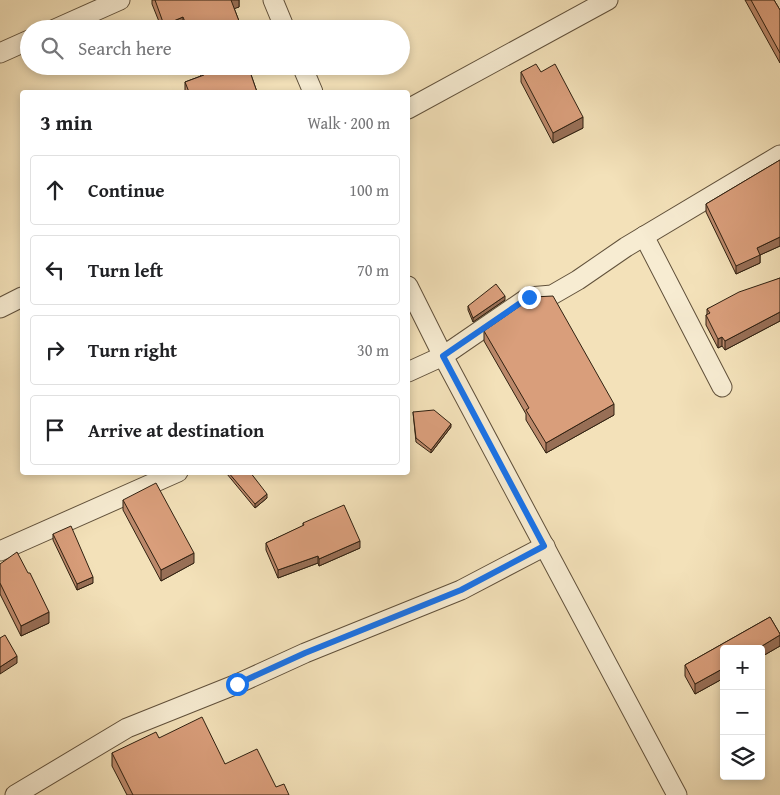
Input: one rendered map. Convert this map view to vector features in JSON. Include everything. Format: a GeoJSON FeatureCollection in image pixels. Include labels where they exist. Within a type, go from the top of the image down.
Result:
{"type":"FeatureCollection","features":[{"type":"Feature","properties":{"kind":"street"},"geometry":{"type":"LineString","coordinates":[[74,20],[120,0]]}},
{"type":"Feature","properties":{"kind":"street"},"geometry":{"type":"LineString","coordinates":[[273,0],[282,20]]}},
{"type":"Feature","properties":{"kind":"street"},"geometry":{"type":"LineString","coordinates":[[410,108],[608,0]]}},
{"type":"Feature","properties":{"kind":"street"},"geometry":{"type":"LineString","coordinates":[[0,53],[20,44]]}},
{"type":"Feature","properties":{"kind":"street"},"geometry":{"type":"LineString","coordinates":[[306,75],[312,90]]}},
{"type":"Feature","properties":{"kind":"street"},"geometry":{"type":"LineString","coordinates":[[410,371],[443,356],[529,297],[552,295],[578,280],[626,247],[780,156]]}},
{"type":"Feature","properties":{"kind":"street"},"geometry":{"type":"LineString","coordinates":[[644,236],[722,387]]}},
{"type":"Feature","properties":{"kind":"street"},"geometry":{"type":"LineString","coordinates":[[410,290],[443,356],[677,795]]}},
{"type":"Feature","properties":{"kind":"street"},"geometry":{"type":"LineString","coordinates":[[0,308],[20,298]]}},
{"type":"Feature","properties":{"kind":"street"},"geometry":{"type":"LineString","coordinates":[[0,550],[171,475]]}},
{"type":"Feature","properties":{"kind":"street"},"geometry":{"type":"LineString","coordinates":[[15,795],[128,728],[237,684],[305,653],[461,590],[544,546]]}},
{"type":"Feature","properties":{"kind":"building"},"geometry":{"type":"Polygon","coordinates":[[[155,0],[231,0],[239,20],[184,20],[183,17],[176,20],[162,20],[155,0]]]}},
{"type":"Feature","properties":{"kind":"building"},"geometry":{"type":"Polygon","coordinates":[[[751,0],[774,0],[780,10],[780,53],[751,0]]]}},
{"type":"Feature","properties":{"kind":"building"},"geometry":{"type":"Polygon","coordinates":[[[536,64],[541,72],[555,64],[583,117],[553,133],[521,72],[536,64]]]}},
{"type":"Feature","properties":{"kind":"building"},"geometry":{"type":"Polygon","coordinates":[[[204,75],[251,75],[256,90],[188,90],[185,82],[204,75]]]}},
{"type":"Feature","properties":{"kind":"building"},"geometry":{"type":"Polygon","coordinates":[[[780,160],[780,237],[757,248],[760,255],[736,266],[706,204],[780,160]]]}},
{"type":"Feature","properties":{"kind":"building"},"geometry":{"type":"Polygon","coordinates":[[[780,278],[780,312],[725,341],[722,337],[718,339],[706,315],[710,313],[707,309],[739,292],[780,278]]]}},
{"type":"Feature","properties":{"kind":"building"},"geometry":{"type":"Polygon","coordinates":[[[496,284],[505,296],[473,318],[468,306],[496,284]]]}},
{"type":"Feature","properties":{"kind":"building"},"geometry":{"type":"Polygon","coordinates":[[[553,296],[614,404],[546,443],[526,410],[529,408],[484,331],[533,297],[553,296]]]}},
{"type":"Feature","properties":{"kind":"building"},"geometry":{"type":"Polygon","coordinates":[[[434,410],[451,424],[431,450],[416,438],[413,412],[434,410]]]}},
{"type":"Feature","properties":{"kind":"building"},"geometry":{"type":"Polygon","coordinates":[[[231,475],[252,475],[267,494],[255,504],[231,475]]]}},
{"type":"Feature","properties":{"kind":"building"},"geometry":{"type":"Polygon","coordinates":[[[156,483],[194,553],[161,570],[123,500],[156,483]]]}},
{"type":"Feature","properties":{"kind":"building"},"geometry":{"type":"Polygon","coordinates":[[[344,505],[360,541],[319,559],[318,556],[278,570],[266,543],[304,525],[303,523],[344,505]]]}},
{"type":"Feature","properties":{"kind":"building"},"geometry":{"type":"Polygon","coordinates":[[[71,526],[93,577],[77,584],[53,534],[71,526]]]}},
{"type":"Feature","properties":{"kind":"building"},"geometry":{"type":"Polygon","coordinates":[[[17,552],[28,573],[30,573],[49,612],[21,626],[0,583],[0,564],[17,552]]]}},
{"type":"Feature","properties":{"kind":"building"},"geometry":{"type":"Polygon","coordinates":[[[770,617],[780,634],[764,645],[720,645],[770,617]]]}},
{"type":"Feature","properties":{"kind":"building"},"geometry":{"type":"Polygon","coordinates":[[[5,635],[17,656],[0,667],[0,638],[5,635]]]}},
{"type":"Feature","properties":{"kind":"building"},"geometry":{"type":"Polygon","coordinates":[[[720,645],[720,670],[695,684],[685,665],[720,645]]]}},
{"type":"Feature","properties":{"kind":"building"},"geometry":{"type":"Polygon","coordinates":[[[202,717],[225,764],[257,749],[276,787],[284,784],[289,795],[133,795],[112,753],[156,732],[159,738],[202,717]]]}},
{"type":"Feature","properties":{"kind":"route"},"geometry":{"type":"LineString","coordinates":[[237,684],[305,653],[461,590],[544,546],[443,356],[529,297]]}}]}
